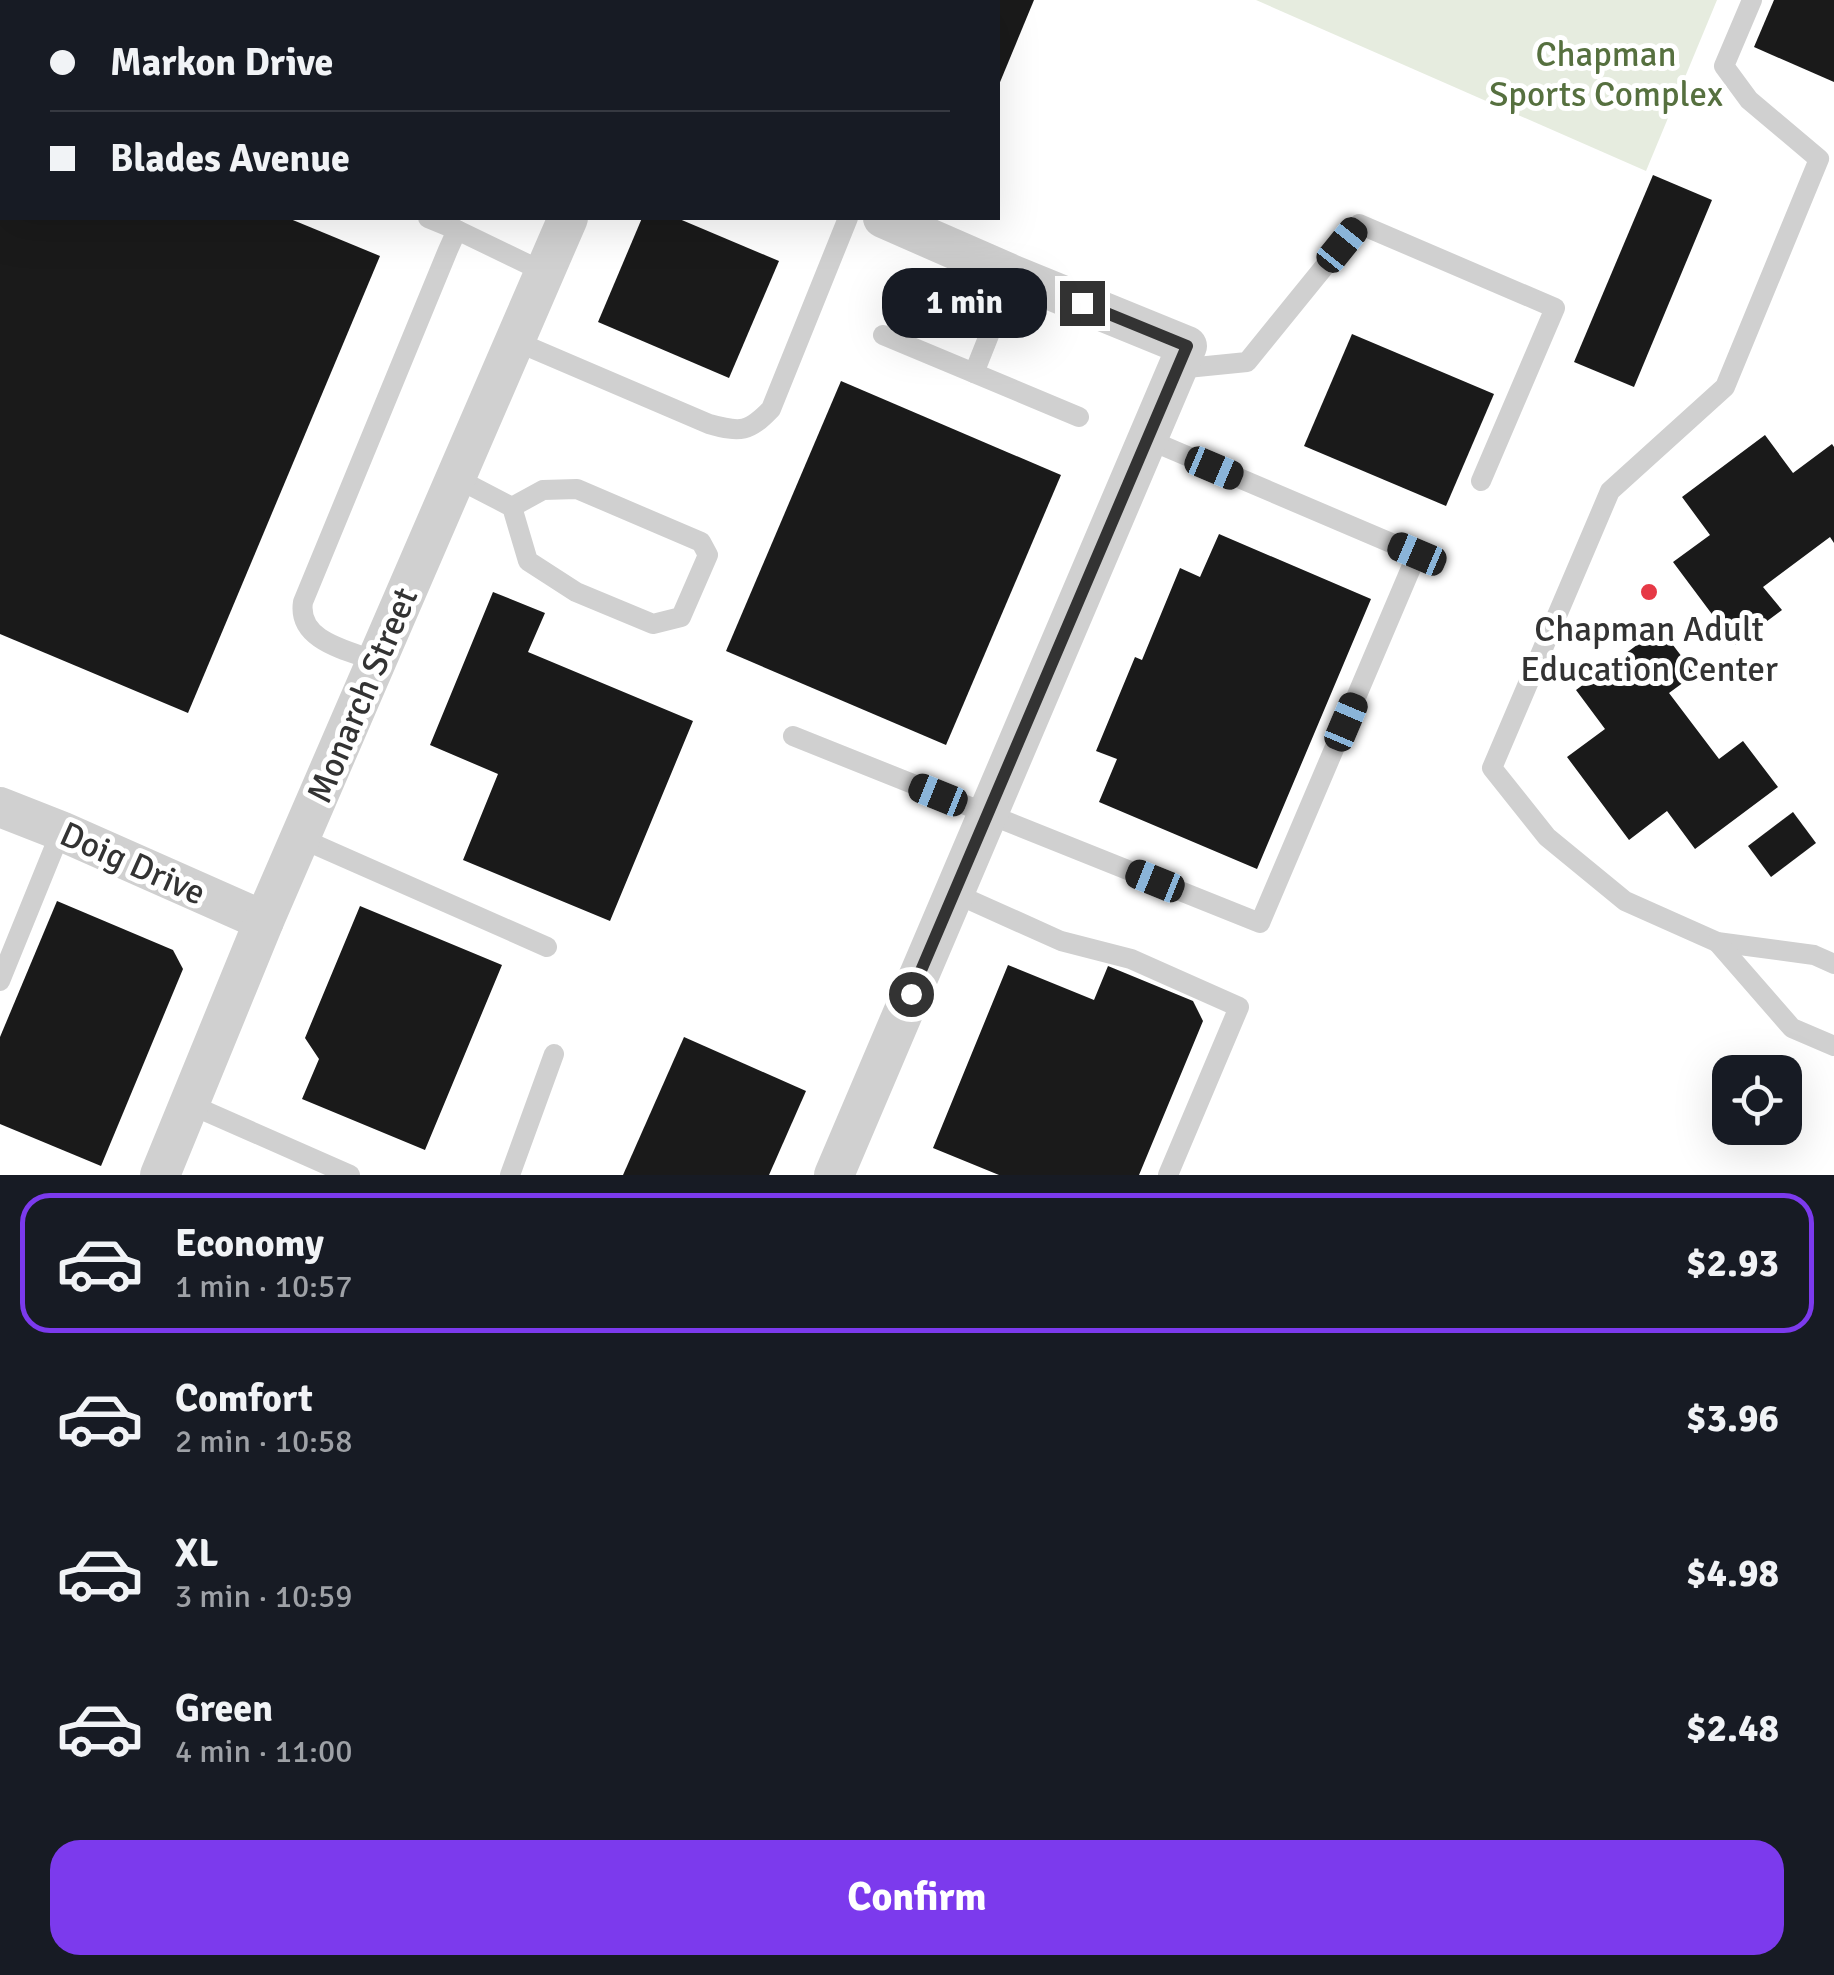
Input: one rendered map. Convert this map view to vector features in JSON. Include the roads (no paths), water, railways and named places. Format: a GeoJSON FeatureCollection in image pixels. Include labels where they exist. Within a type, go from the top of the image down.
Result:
{"type":"FeatureCollection","features":[{"type":"Feature","properties":{"kind":"street","name":"Monarch Street"},"geometry":{"type":"LineString","coordinates":[[160,1175],[264,920],[567,220]]}},
{"type":"Feature","properties":{"kind":"street"},"geometry":{"type":"LineString","coordinates":[[842,1169],[987,814],[1182,357],[887,220]]}},
{"type":"Feature","properties":{"kind":"street","name":"Doig Drive"},"geometry":{"type":"LineString","coordinates":[[0,807],[264,920]]}},
{"type":"Feature","properties":{"kind":"lane"},"geometry":{"type":"LineString","coordinates":[[1752,0],[1724,66],[1749,100],[1819,159],[1725,387],[1610,491],[1492,768],[1547,837],[1625,902],[1717,942],[1814,956],[1834,964]]}},
{"type":"Feature","properties":{"kind":"lane"},"geometry":{"type":"LineString","coordinates":[[433,220],[544,272]]}},
{"type":"Feature","properties":{"kind":"lane"},"geometry":{"type":"LineString","coordinates":[[515,341],[709,424],[734,431],[754,426],[771,408],[847,220]]}},
{"type":"Feature","properties":{"kind":"lane"},"geometry":{"type":"LineString","coordinates":[[1182,357],[1246,362],[1359,224],[1556,308],[1481,481]]}},
{"type":"Feature","properties":{"kind":"lane"},"geometry":{"type":"LineString","coordinates":[[376,660],[329,643],[309,630],[301,615],[303,602],[457,230]]}},
{"type":"Feature","properties":{"kind":"lane"},"geometry":{"type":"LineString","coordinates":[[974,373],[1012,275]]}},
{"type":"Feature","properties":{"kind":"lane"},"geometry":{"type":"LineString","coordinates":[[883,335],[1079,417]]}},
{"type":"Feature","properties":{"kind":"lane"},"geometry":{"type":"LineString","coordinates":[[792,736],[1260,922],[1417,554],[1147,439]]}},
{"type":"Feature","properties":{"kind":"lane"},"geometry":{"type":"LineString","coordinates":[[456,478],[512,507],[528,561],[576,592],[653,624],[681,618],[708,555],[701,542],[577,489],[543,490],[512,507]]}},
{"type":"Feature","properties":{"kind":"lane"},"geometry":{"type":"LineString","coordinates":[[0,980],[60,831]]}},
{"type":"Feature","properties":{"kind":"lane"},"geometry":{"type":"LineString","coordinates":[[300,838],[547,947]]}},
{"type":"Feature","properties":{"kind":"lane"},"geometry":{"type":"LineString","coordinates":[[954,893],[1061,941],[1131,959],[1239,1007],[1168,1175]]}},
{"type":"Feature","properties":{"kind":"lane"},"geometry":{"type":"LineString","coordinates":[[1717,942],[1792,1028],[1834,1046]]}},
{"type":"Feature","properties":{"kind":"lane"},"geometry":{"type":"LineString","coordinates":[[510,1175],[554,1054]]}},
{"type":"Feature","properties":{"kind":"lane"},"geometry":{"type":"LineString","coordinates":[[189,1104],[350,1175]]}},
{"type":"Feature","properties":{"kind":"place","name":"Chapman Adult Education Center"},"geometry":{"type":"Point","coordinates":[1649,592]}},
{"type":"Feature","properties":{"kind":"park label","name":"Chapman Sports Complex"},"geometry":{"type":"Point","coordinates":[1606,74]}}]}
